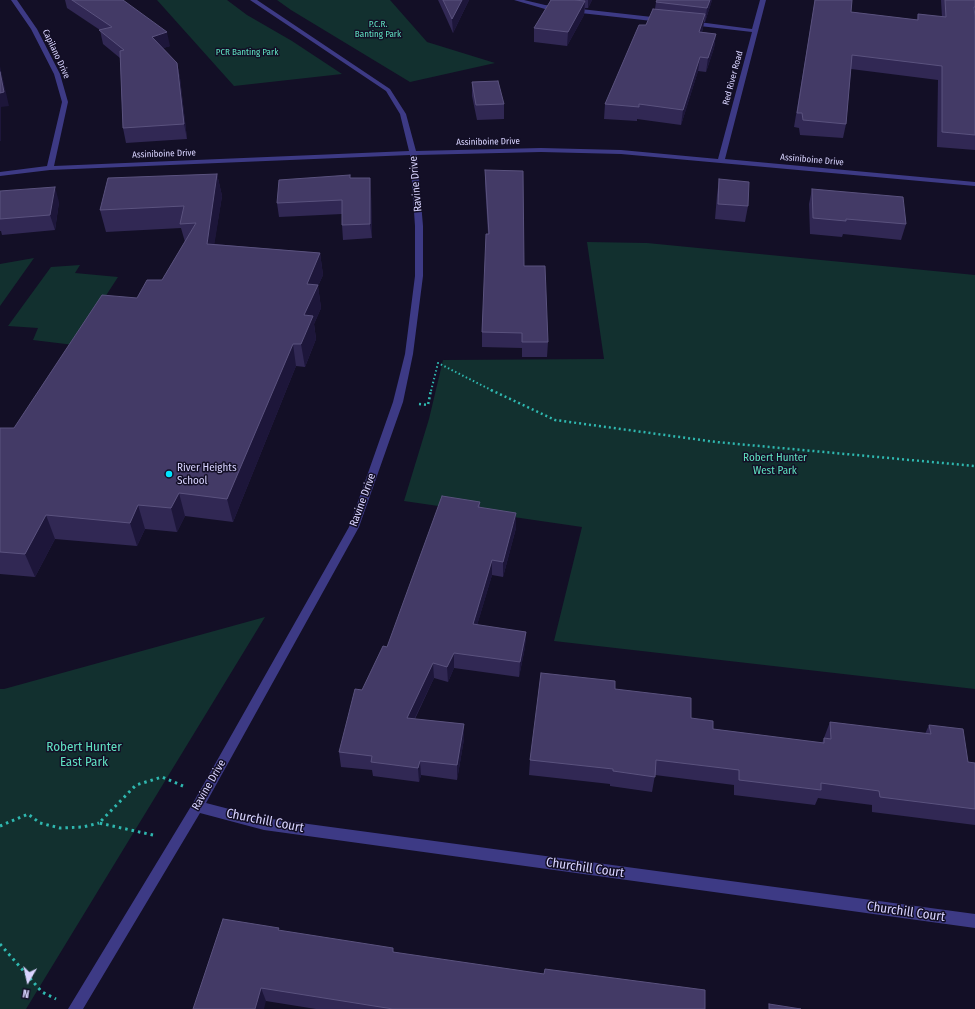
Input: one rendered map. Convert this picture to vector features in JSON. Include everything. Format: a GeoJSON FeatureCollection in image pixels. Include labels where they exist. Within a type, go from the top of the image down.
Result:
{"type":"FeatureCollection","features":[{"type":"Feature","properties":{"kind":"street","name":"Capilano Drive"},"geometry":{"type":"LineString","coordinates":[[14,0],[34,29],[57,74],[65,102],[50,168]]}},
{"type":"Feature","properties":{"kind":"street","name":"Ravine Drive"},"geometry":{"type":"LineString","coordinates":[[75,1009],[197,807],[354,527],[398,402],[409,354],[420,276],[419,226],[413,153],[402,114],[388,90],[253,0]]}},
{"type":"Feature","properties":{"kind":"street"},"geometry":{"type":"LineString","coordinates":[[517,0],[545,7],[667,21]]}},
{"type":"Feature","properties":{"kind":"street","name":"Red River Road"},"geometry":{"type":"LineString","coordinates":[[721,160],[764,0]]}},
{"type":"Feature","properties":{"kind":"street"},"geometry":{"type":"LineString","coordinates":[[682,22],[755,31]]}},
{"type":"Feature","properties":{"kind":"street","name":"Assiniboine Drive"},"geometry":{"type":"LineString","coordinates":[[0,174],[50,168],[413,153],[541,150],[621,152],[975,184]]}},
{"type":"Feature","properties":{"kind":"street","name":"Churchill Court"},"geometry":{"type":"LineString","coordinates":[[197,807],[264,824],[975,921]]}},
{"type":"Feature","properties":{"kind":"path"},"geometry":{"type":"LineString","coordinates":[[398,402],[428,405],[438,363],[481,386],[555,420],[716,442],[975,466]]}},
{"type":"Feature","properties":{"kind":"path"},"geometry":{"type":"LineString","coordinates":[[99,823],[136,785],[162,777],[183,786]]}},
{"type":"Feature","properties":{"kind":"path"},"geometry":{"type":"LineString","coordinates":[[0,826],[28,814],[40,822],[60,828],[83,827],[99,823],[153,835]]}},
{"type":"Feature","properties":{"kind":"path"},"geometry":{"type":"LineString","coordinates":[[0,944],[42,992]]}},
{"type":"Feature","properties":{"kind":"green space","name":"PCR Banting Park"},"geometry":{"type":"Polygon","coordinates":[[[157,0],[227,0],[247,15],[292,41],[342,74],[234,86],[157,0]]]}},
{"type":"Feature","properties":{"kind":"green space","name":"P.C.R. Banting Park"},"geometry":{"type":"Polygon","coordinates":[[[277,0],[390,0],[427,42],[495,63],[410,82],[277,0]]]}},
{"type":"Feature","properties":{"kind":"green space","name":"Robert Hunter West Park"},"geometry":{"type":"Polygon","coordinates":[[[587,242],[647,243],[975,275],[975,689],[554,641],[582,527],[404,501],[429,419],[443,360],[604,359],[587,242]]]}},
{"type":"Feature","properties":{"kind":"green space"},"geometry":{"type":"Polygon","coordinates":[[[34,258],[0,306],[0,264],[34,258]]]}},
{"type":"Feature","properties":{"kind":"green space"},"geometry":{"type":"Polygon","coordinates":[[[80,265],[75,273],[118,277],[74,345],[33,340],[38,328],[8,326],[51,267],[80,265]]]}},
{"type":"Feature","properties":{"kind":"green space","name":"Robert Hunter East Park"},"geometry":{"type":"Polygon","coordinates":[[[265,617],[26,1009],[0,1009],[0,689],[265,617]]]}},
{"type":"Feature","properties":{"kind":"building"},"geometry":{"type":"Polygon","coordinates":[[[72,0],[123,0],[167,32],[152,37],[177,63],[184,124],[123,128],[120,51],[124,50],[99,30],[112,27],[72,0]]]}},
{"type":"Feature","properties":{"kind":"building"},"geometry":{"type":"Polygon","coordinates":[[[443,0],[462,0],[452,19],[443,0]]]}},
{"type":"Feature","properties":{"kind":"building"},"geometry":{"type":"Polygon","coordinates":[[[551,0],[585,1],[568,32],[534,28],[551,0]]]}},
{"type":"Feature","properties":{"kind":"building"},"geometry":{"type":"Polygon","coordinates":[[[657,0],[710,0],[707,8],[656,2],[657,0]]]}},
{"type":"Feature","properties":{"kind":"building"},"geometry":{"type":"Polygon","coordinates":[[[815,0],[852,0],[851,12],[918,20],[918,14],[946,17],[945,0],[975,0],[975,135],[942,132],[942,66],[852,55],[846,124],[803,120],[802,113],[797,113],[815,0]]]}},
{"type":"Feature","properties":{"kind":"building"},"geometry":{"type":"Polygon","coordinates":[[[653,9],[705,14],[699,32],[716,34],[708,58],[700,57],[683,110],[639,104],[639,107],[605,104],[639,25],[646,25],[653,9]]]}},
{"type":"Feature","properties":{"kind":"building"},"geometry":{"type":"Polygon","coordinates":[[[0,72],[4,92],[0,93],[0,72]]]}},
{"type":"Feature","properties":{"kind":"building"},"geometry":{"type":"Polygon","coordinates":[[[498,81],[504,104],[476,105],[472,82],[498,81]]]}},
{"type":"Feature","properties":{"kind":"building"},"geometry":{"type":"Polygon","coordinates":[[[485,170],[523,171],[524,266],[545,266],[548,342],[522,342],[522,333],[482,332],[486,234],[489,234],[485,170]]]}},
{"type":"Feature","properties":{"kind":"building"},"geometry":{"type":"Polygon","coordinates":[[[217,174],[207,244],[320,253],[307,284],[318,285],[304,315],[313,316],[301,344],[293,344],[227,499],[179,493],[171,508],[138,505],[130,523],[46,515],[25,554],[0,552],[0,428],[14,428],[102,295],[137,298],[147,280],[162,280],[196,223],[180,224],[184,206],[100,210],[108,178],[217,174]]]}},
{"type":"Feature","properties":{"kind":"building"},"geometry":{"type":"Polygon","coordinates":[[[350,175],[350,178],[370,178],[370,224],[342,225],[342,200],[277,203],[279,180],[350,175]]]}},
{"type":"Feature","properties":{"kind":"building"},"geometry":{"type":"Polygon","coordinates":[[[719,179],[749,182],[748,206],[718,204],[719,179]]]}},
{"type":"Feature","properties":{"kind":"building"},"geometry":{"type":"Polygon","coordinates":[[[55,187],[50,215],[0,219],[0,191],[55,187]]]}},
{"type":"Feature","properties":{"kind":"building"},"geometry":{"type":"Polygon","coordinates":[[[812,189],[903,197],[906,224],[813,218],[812,189]]]}},
{"type":"Feature","properties":{"kind":"building"},"geometry":{"type":"Polygon","coordinates":[[[442,496],[480,502],[478,507],[516,513],[503,562],[492,560],[473,624],[526,632],[520,662],[454,653],[447,667],[433,663],[407,718],[464,724],[457,765],[420,761],[418,768],[371,762],[372,756],[339,752],[355,689],[362,690],[383,646],[387,647],[442,496]]]}},
{"type":"Feature","properties":{"kind":"building"},"geometry":{"type":"Polygon","coordinates":[[[541,673],[615,681],[615,689],[691,698],[691,718],[713,721],[713,729],[824,743],[824,738],[831,739],[830,722],[931,734],[929,725],[963,729],[968,762],[975,763],[975,809],[880,797],[879,791],[821,783],[821,790],[739,780],[739,770],[656,760],[655,777],[613,771],[613,769],[530,760],[541,673]]]}},
{"type":"Feature","properties":{"kind":"building"},"geometry":{"type":"Polygon","coordinates":[[[223,919],[279,928],[278,930],[393,948],[393,952],[544,974],[545,969],[705,990],[705,1009],[393,1009],[261,988],[255,1009],[193,1009],[223,919]]]}},
{"type":"Feature","properties":{"kind":"building"},"geometry":{"type":"Polygon","coordinates":[[[769,1004],[801,1009],[769,1009],[769,1004]]]}},
{"type":"Feature","properties":{"kind":"place","name":"River Heights School"},"geometry":{"type":"Point","coordinates":[169,474]}}]}
